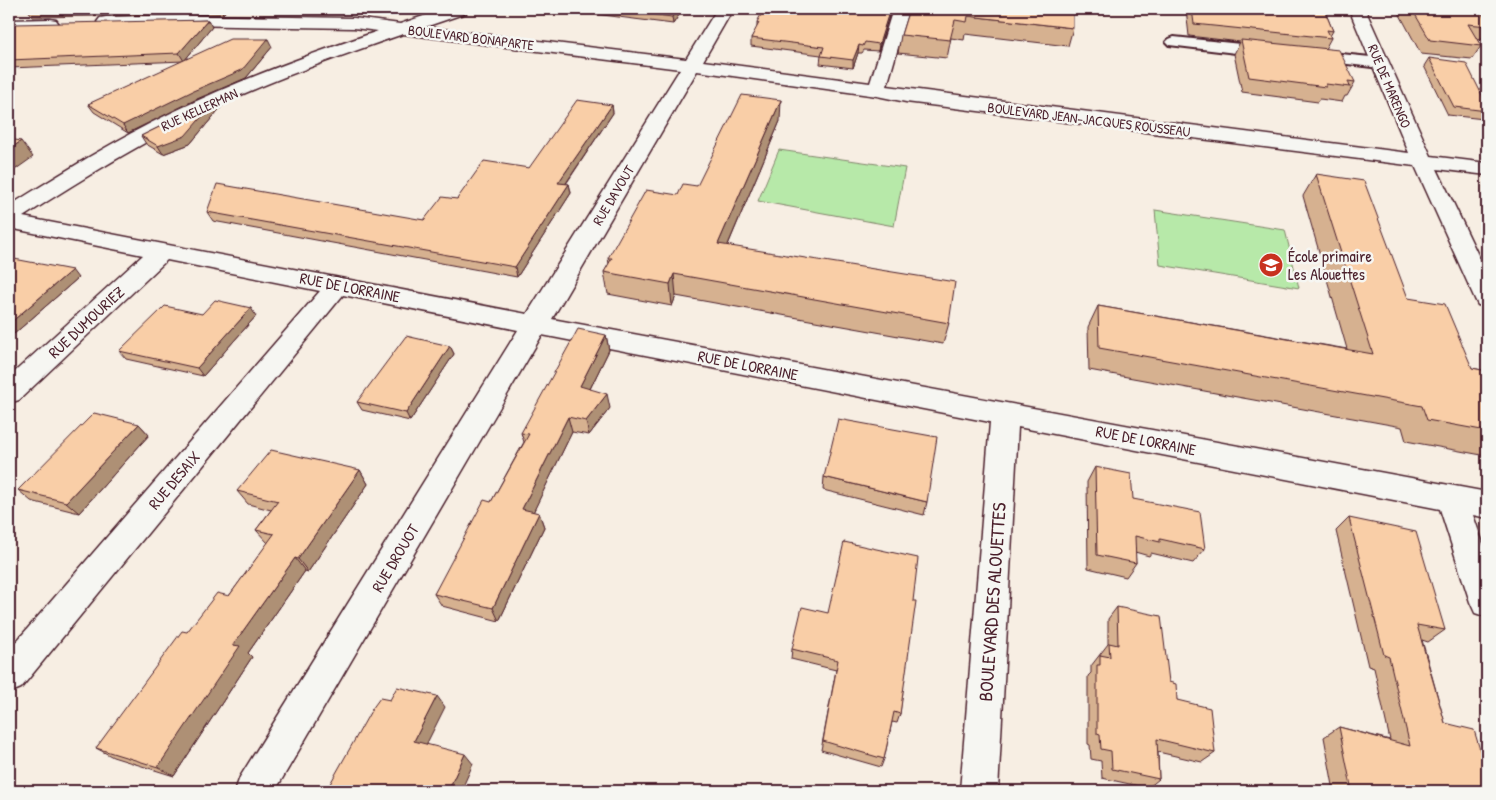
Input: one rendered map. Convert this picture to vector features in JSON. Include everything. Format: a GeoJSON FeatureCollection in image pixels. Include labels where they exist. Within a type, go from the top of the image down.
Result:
{"type":"FeatureCollection","features":[{"type":"Feature","properties":{"kind":"street"},"geometry":{"type":"LineString","coordinates":[[182,20],[236,9]]}},
{"type":"Feature","properties":{"kind":"street","name":"RUE KELLERMAN"},"geometry":{"type":"LineString","coordinates":[[9,216],[137,138],[203,105],[265,79],[401,28],[460,9]]}},
{"type":"Feature","properties":{"kind":"street"},"geometry":{"type":"LineString","coordinates":[[691,66],[725,9]]}},
{"type":"Feature","properties":{"kind":"street"},"geometry":{"type":"LineString","coordinates":[[877,90],[901,9]]}},
{"type":"Feature","properties":{"kind":"street","name":"RUE DE MARENGO"},"geometry":{"type":"LineString","coordinates":[[1357,9],[1487,299]]}},
{"type":"Feature","properties":{"kind":"street","name":"BOULEVARD BONAPARTE"},"geometry":{"type":"LineString","coordinates":[[86,23],[182,20],[354,23],[691,66]]}},
{"type":"Feature","properties":{"kind":"street"},"geometry":{"type":"LineString","coordinates":[[9,25],[66,24]]}},
{"type":"Feature","properties":{"kind":"street","name":"BOULEVARD JEAN-JACQUES ROUSSEAU"},"geometry":{"type":"LineString","coordinates":[[691,66],[877,90],[906,96],[1487,170]]}},
{"type":"Feature","properties":{"kind":"street","name":"RUE DAVOUT"},"geometry":{"type":"LineString","coordinates":[[536,325],[691,66]]}},
{"type":"Feature","properties":{"kind":"street","name":"RUE DE LORRAINE"},"geometry":{"type":"LineString","coordinates":[[9,221],[536,325],[1487,505]]}},
{"type":"Feature","properties":{"kind":"street","name":"RUE DUMOURIEZ"},"geometry":{"type":"LineString","coordinates":[[9,393],[163,250]]}},
{"type":"Feature","properties":{"kind":"street","name":"RUE DESAIX"},"geometry":{"type":"LineString","coordinates":[[9,676],[338,285]]}},
{"type":"Feature","properties":{"kind":"street","name":"RUE DROUOT"},"geometry":{"type":"LineString","coordinates":[[254,791],[536,325]]}},
{"type":"Feature","properties":{"kind":"street","name":"BOULEVARD DES ALOUETTES"},"geometry":{"type":"LineString","coordinates":[[979,791],[1005,414]]}},
{"type":"Feature","properties":{"kind":"street"},"geometry":{"type":"LineString","coordinates":[[1452,498],[1487,602]]}},
{"type":"Feature","properties":{"kind":"lane"},"geometry":{"type":"LineString","coordinates":[[1174,42],[1282,53]]}},
{"type":"Feature","properties":{"kind":"lane"},"geometry":{"type":"LineString","coordinates":[[1302,55],[1380,63]]}},
{"type":"Feature","properties":{"kind":"green space"},"geometry":{"type":"Polygon","coordinates":[[[779,150],[905,168],[894,226],[758,201],[779,150]]]}},
{"type":"Feature","properties":{"kind":"green space"},"geometry":{"type":"Polygon","coordinates":[[[1155,210],[1285,230],[1299,288],[1160,265],[1155,210]]]}},
{"type":"Feature","properties":{"kind":"building"},"geometry":{"type":"Polygon","coordinates":[[[29,9],[91,9],[28,10],[29,9]]]}},
{"type":"Feature","properties":{"kind":"building"},"geometry":{"type":"Polygon","coordinates":[[[611,9],[677,9],[672,17],[611,9]]]}},
{"type":"Feature","properties":{"kind":"building"},"geometry":{"type":"Polygon","coordinates":[[[764,9],[890,9],[879,44],[865,42],[863,46],[859,45],[853,60],[821,56],[824,47],[751,38],[764,9]]]}},
{"type":"Feature","properties":{"kind":"building"},"geometry":{"type":"Polygon","coordinates":[[[909,9],[1073,9],[1073,28],[968,16],[967,22],[955,20],[950,40],[901,35],[909,9]]]}},
{"type":"Feature","properties":{"kind":"building"},"geometry":{"type":"Polygon","coordinates":[[[1192,9],[1324,9],[1333,31],[1327,30],[1331,38],[1194,24],[1192,9]]]}},
{"type":"Feature","properties":{"kind":"building"},"geometry":{"type":"Polygon","coordinates":[[[1412,9],[1479,9],[1487,22],[1487,26],[1468,24],[1481,46],[1430,40],[1412,9]]]}},
{"type":"Feature","properties":{"kind":"building"},"geometry":{"type":"Polygon","coordinates":[[[208,20],[179,53],[9,60],[9,30],[15,24],[208,20]]]}},
{"type":"Feature","properties":{"kind":"building"},"geometry":{"type":"Polygon","coordinates":[[[230,39],[268,39],[242,70],[123,125],[88,104],[230,39]]]}},
{"type":"Feature","properties":{"kind":"building"},"geometry":{"type":"Polygon","coordinates":[[[1241,40],[1339,50],[1355,82],[1348,81],[1350,87],[1326,84],[1326,87],[1249,77],[1241,40]]]}},
{"type":"Feature","properties":{"kind":"building"},"geometry":{"type":"Polygon","coordinates":[[[1429,58],[1466,63],[1487,105],[1487,111],[1454,107],[1429,58]]]}},
{"type":"Feature","properties":{"kind":"building"},"geometry":{"type":"Polygon","coordinates":[[[742,95],[781,100],[718,244],[955,282],[949,323],[674,274],[670,284],[604,272],[612,258],[608,258],[646,190],[678,195],[683,184],[697,186],[742,95]]]}},
{"type":"Feature","properties":{"kind":"building"},"geometry":{"type":"Polygon","coordinates":[[[218,98],[185,136],[158,146],[141,136],[218,98]]]}},
{"type":"Feature","properties":{"kind":"building"},"geometry":{"type":"Polygon","coordinates":[[[577,100],[612,105],[558,183],[569,184],[515,267],[207,212],[217,184],[424,220],[442,197],[457,199],[484,161],[529,168],[577,100]]]}},
{"type":"Feature","properties":{"kind":"building"},"geometry":{"type":"Polygon","coordinates":[[[9,139],[21,141],[9,150],[9,139]]]}},
{"type":"Feature","properties":{"kind":"building"},"geometry":{"type":"Polygon","coordinates":[[[1316,174],[1364,181],[1408,298],[1445,304],[1472,368],[1487,371],[1487,431],[1427,420],[1422,406],[1099,348],[1098,306],[1373,354],[1316,174]]]}},
{"type":"Feature","properties":{"kind":"building"},"geometry":{"type":"Polygon","coordinates":[[[9,258],[72,270],[9,324],[9,258]]]}},
{"type":"Feature","properties":{"kind":"building"},"geometry":{"type":"Polygon","coordinates":[[[215,300],[251,308],[197,368],[119,351],[165,306],[202,314],[215,300]]]}},
{"type":"Feature","properties":{"kind":"building"},"geometry":{"type":"Polygon","coordinates":[[[578,329],[606,335],[580,386],[607,394],[586,421],[568,417],[522,509],[539,513],[493,608],[434,594],[484,500],[491,502],[529,434],[521,433],[578,329]]]}},
{"type":"Feature","properties":{"kind":"building"},"geometry":{"type":"Polygon","coordinates":[[[406,336],[450,346],[406,413],[357,402],[406,336]]]}},
{"type":"Feature","properties":{"kind":"building"},"geometry":{"type":"Polygon","coordinates":[[[94,413],[139,424],[66,502],[18,490],[94,413]]]}},
{"type":"Feature","properties":{"kind":"building"},"geometry":{"type":"Polygon","coordinates":[[[838,419],[937,437],[927,502],[824,477],[838,419]]]}},
{"type":"Feature","properties":{"kind":"building"},"geometry":{"type":"Polygon","coordinates":[[[271,450],[360,470],[298,559],[295,558],[233,645],[240,646],[158,767],[96,748],[182,631],[187,632],[217,593],[229,596],[274,534],[256,530],[278,501],[237,491],[271,450]]]}},
{"type":"Feature","properties":{"kind":"building"},"geometry":{"type":"Polygon","coordinates":[[[1095,467],[1131,474],[1133,499],[1200,512],[1205,549],[1160,539],[1160,542],[1135,536],[1136,563],[1097,555],[1095,467]]]}},
{"type":"Feature","properties":{"kind":"building"},"geometry":{"type":"Polygon","coordinates":[[[1349,518],[1416,532],[1445,630],[1417,625],[1445,723],[1474,730],[1487,773],[1487,791],[1352,791],[1339,727],[1410,746],[1389,657],[1384,655],[1349,518]]]}},
{"type":"Feature","properties":{"kind":"building"},"geometry":{"type":"Polygon","coordinates":[[[844,542],[918,558],[913,601],[916,601],[900,714],[894,712],[884,759],[823,741],[838,660],[792,649],[802,607],[828,613],[844,542]]]}},
{"type":"Feature","properties":{"kind":"building"},"geometry":{"type":"Polygon","coordinates":[[[1117,607],[1161,616],[1169,682],[1176,684],[1177,700],[1210,708],[1215,753],[1157,739],[1159,779],[1112,769],[1111,751],[1101,749],[1100,735],[1097,734],[1097,665],[1100,665],[1100,655],[1110,657],[1109,643],[1118,645],[1117,607]]]}},
{"type":"Feature","properties":{"kind":"building"},"geometry":{"type":"Polygon","coordinates":[[[397,687],[437,696],[414,741],[465,754],[448,791],[399,791],[390,789],[389,791],[326,791],[372,709],[380,698],[390,700],[397,687]]]}},
{"type":"Feature","properties":{"kind":"place","name":"École primaire Les Alouettes"},"geometry":{"type":"Point","coordinates":[1271,265]}}]}
